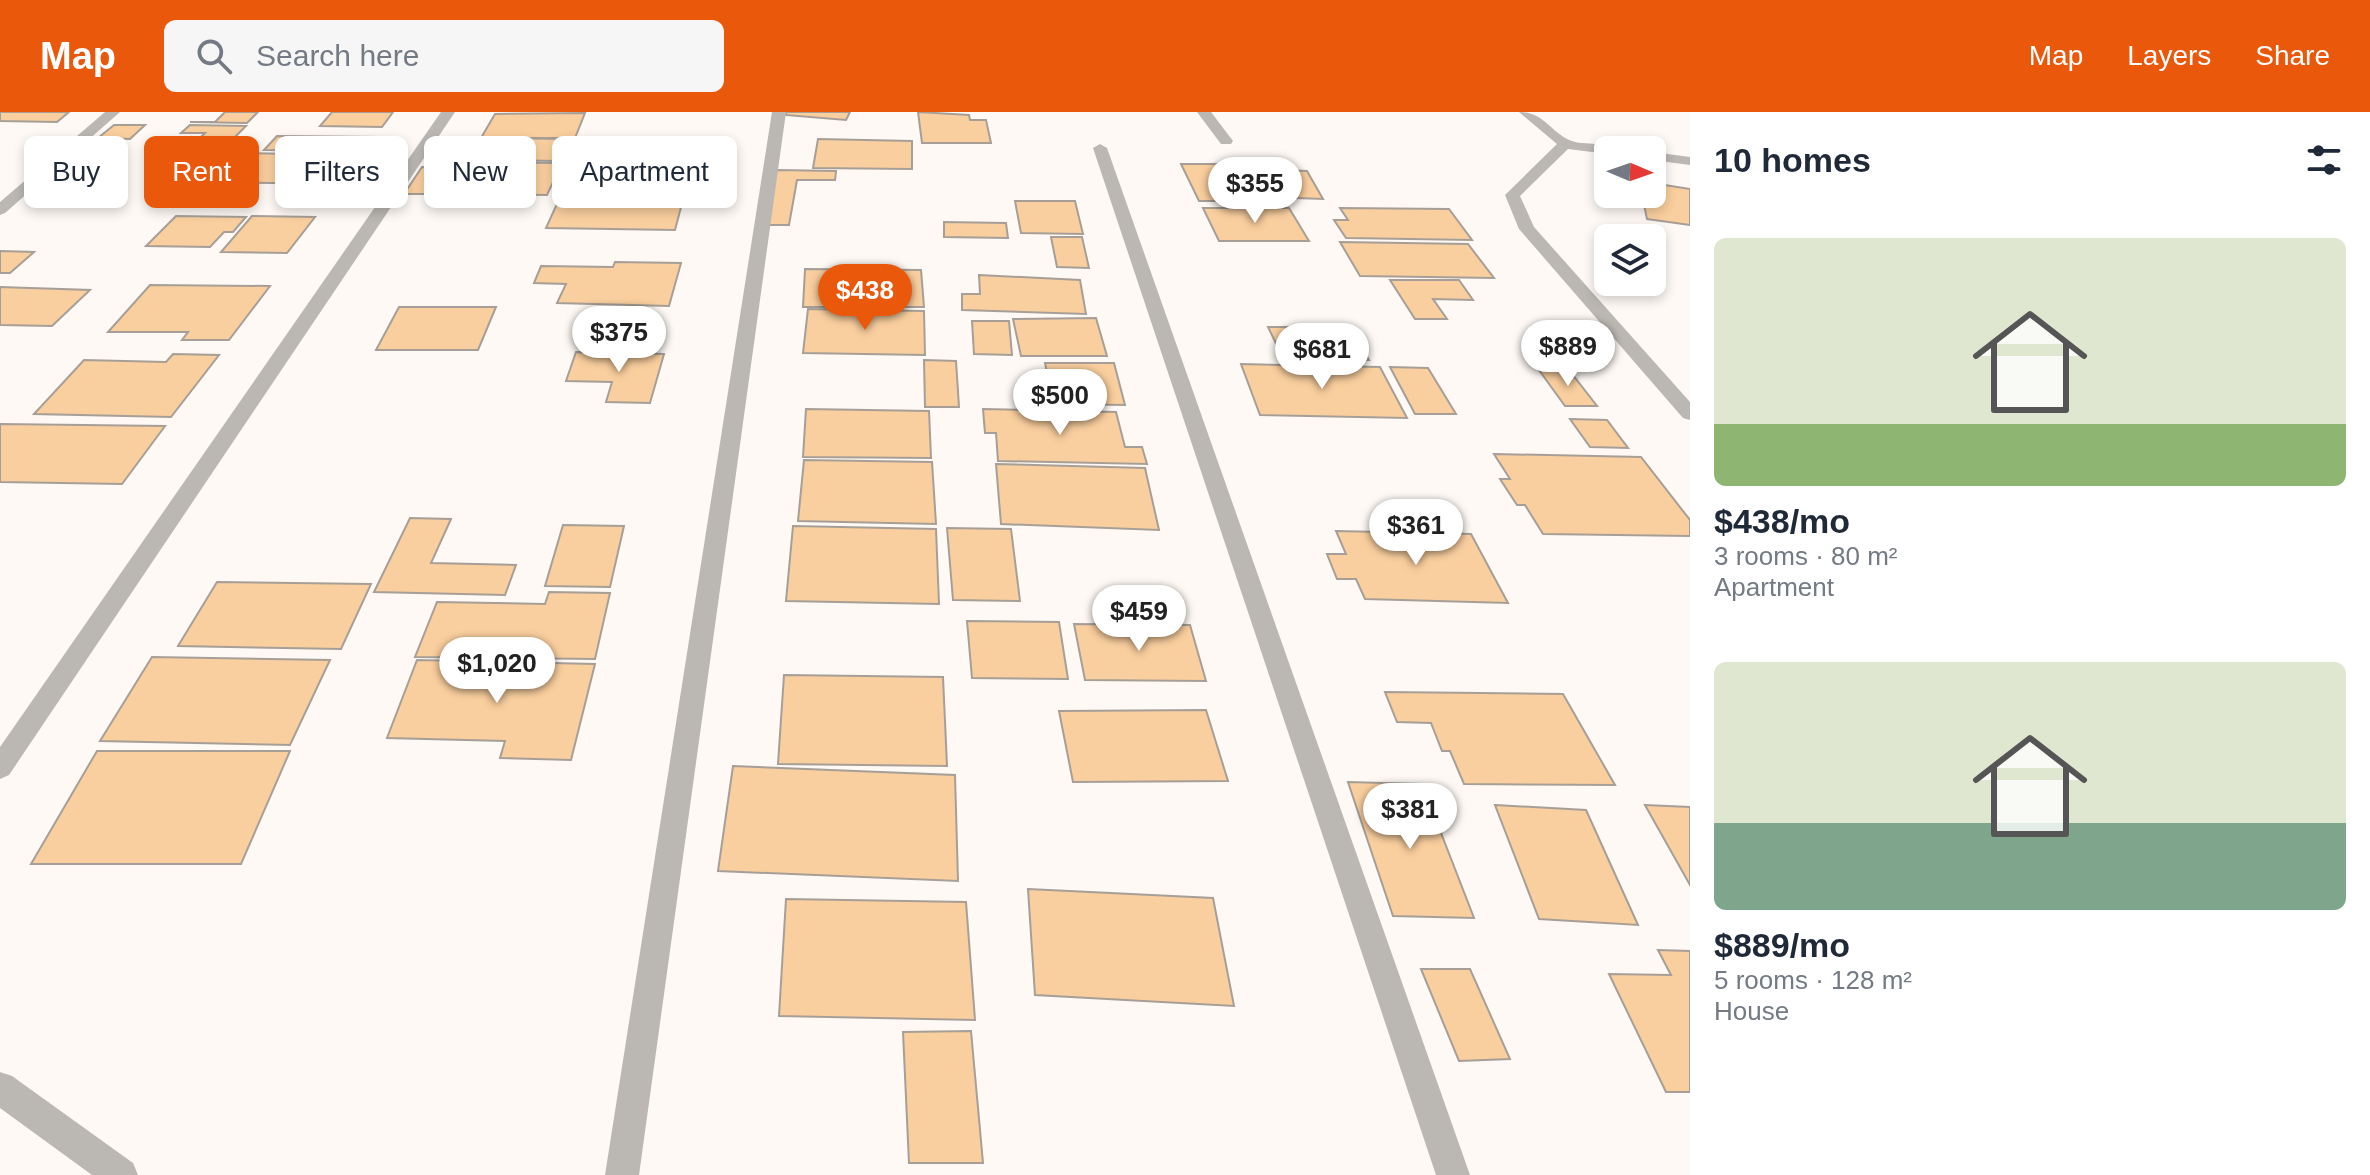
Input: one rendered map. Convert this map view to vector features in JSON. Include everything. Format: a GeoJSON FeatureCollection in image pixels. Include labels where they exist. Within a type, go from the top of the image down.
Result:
{"type":"FeatureCollection","features":[{"type":"Feature","properties":{"kind":"street"},"geometry":{"type":"LineString","coordinates":[[0,210],[113,112]]}},
{"type":"Feature","properties":{"kind":"street"},"geometry":{"type":"LineString","coordinates":[[0,768],[448,112]]}},
{"type":"Feature","properties":{"kind":"street"},"geometry":{"type":"LineString","coordinates":[[622,1175],[779,112]]}},
{"type":"Feature","properties":{"kind":"street"},"geometry":{"type":"LineString","coordinates":[[1204,112],[1226,141]]}},
{"type":"Feature","properties":{"kind":"street"},"geometry":{"type":"LineString","coordinates":[[1526,112],[1565,144],[1594,148]]}},
{"type":"Feature","properties":{"kind":"street"},"geometry":{"type":"LineString","coordinates":[[1565,144],[1512,195],[1527,229],[1690,414]]}},
{"type":"Feature","properties":{"kind":"street"},"geometry":{"type":"LineString","coordinates":[[1100,148],[1453,1175]]}},
{"type":"Feature","properties":{"kind":"street"},"geometry":{"type":"LineString","coordinates":[[1666,158],[1690,161]]}},
{"type":"Feature","properties":{"kind":"street"},"geometry":{"type":"LineString","coordinates":[[0,1088],[121,1175]]}},
{"type":"Feature","properties":{"kind":"building"},"geometry":{"type":"Polygon","coordinates":[[[0,112],[69,112],[57,122],[0,121],[0,112]]]}},
{"type":"Feature","properties":{"kind":"building"},"geometry":{"type":"Polygon","coordinates":[[[225,112],[258,112],[247,123],[190,122],[215,122],[225,112]]]}},
{"type":"Feature","properties":{"kind":"building"},"geometry":{"type":"Polygon","coordinates":[[[332,112],[393,112],[382,127],[320,126],[332,112]]]}},
{"type":"Feature","properties":{"kind":"building"},"geometry":{"type":"Polygon","coordinates":[[[787,112],[850,112],[846,120],[785,115],[787,112]]]}},
{"type":"Feature","properties":{"kind":"building"},"geometry":{"type":"Polygon","coordinates":[[[918,112],[969,115],[970,120],[986,120],[991,143],[922,143],[918,112]]]}},
{"type":"Feature","properties":{"kind":"building"},"geometry":{"type":"Polygon","coordinates":[[[585,113],[576,136],[482,136],[495,114],[585,113]]]}},
{"type":"Feature","properties":{"kind":"building"},"geometry":{"type":"Polygon","coordinates":[[[114,125],[145,125],[130,139],[128,136],[100,136],[114,125]]]}},
{"type":"Feature","properties":{"kind":"building"},"geometry":{"type":"Polygon","coordinates":[[[190,125],[246,126],[236,136],[181,133],[190,125]]]}},
{"type":"Feature","properties":{"kind":"building"},"geometry":{"type":"Polygon","coordinates":[[[275,138],[275,150],[264,150],[275,138]]]}},
{"type":"Feature","properties":{"kind":"building"},"geometry":{"type":"Polygon","coordinates":[[[536,139],[552,139],[552,161],[536,161],[536,139]]]}},
{"type":"Feature","properties":{"kind":"building"},"geometry":{"type":"Polygon","coordinates":[[[818,139],[912,141],[912,169],[813,168],[818,139]]]}},
{"type":"Feature","properties":{"kind":"building"},"geometry":{"type":"Polygon","coordinates":[[[259,153],[275,154],[275,183],[259,183],[259,153]]]}},
{"type":"Feature","properties":{"kind":"building"},"geometry":{"type":"Polygon","coordinates":[[[536,163],[552,163],[552,184],[547,195],[536,195],[536,163]]]}},
{"type":"Feature","properties":{"kind":"building"},"geometry":{"type":"Polygon","coordinates":[[[1181,164],[1265,164],[1287,201],[1199,201],[1181,164]]]}},
{"type":"Feature","properties":{"kind":"building"},"geometry":{"type":"Polygon","coordinates":[[[424,167],[424,194],[408,194],[408,188],[424,167]]]}},
{"type":"Feature","properties":{"kind":"building"},"geometry":{"type":"Polygon","coordinates":[[[776,170],[836,171],[835,180],[797,180],[789,225],[764,225],[776,170]]]}},
{"type":"Feature","properties":{"kind":"building"},"geometry":{"type":"Polygon","coordinates":[[[1281,170],[1307,171],[1323,199],[1296,198],[1281,170]]]}},
{"type":"Feature","properties":{"kind":"building"},"geometry":{"type":"Polygon","coordinates":[[[1666,185],[1690,189],[1690,225],[1647,219],[1645,208],[1666,208],[1666,185]]]}},
{"type":"Feature","properties":{"kind":"building"},"geometry":{"type":"Polygon","coordinates":[[[1015,201],[1075,201],[1083,234],[1021,233],[1015,201]]]}},
{"type":"Feature","properties":{"kind":"building"},"geometry":{"type":"Polygon","coordinates":[[[555,208],[681,208],[675,230],[546,228],[555,208]]]}},
{"type":"Feature","properties":{"kind":"building"},"geometry":{"type":"Polygon","coordinates":[[[1203,208],[1289,208],[1309,241],[1219,241],[1203,208]]]}},
{"type":"Feature","properties":{"kind":"building"},"geometry":{"type":"Polygon","coordinates":[[[1340,208],[1449,209],[1472,240],[1346,238],[1334,220],[1348,220],[1340,208]]]}},
{"type":"Feature","properties":{"kind":"building"},"geometry":{"type":"Polygon","coordinates":[[[176,216],[246,217],[233,232],[224,232],[210,247],[146,246],[176,216]]]}},
{"type":"Feature","properties":{"kind":"building"},"geometry":{"type":"Polygon","coordinates":[[[252,216],[315,217],[287,253],[221,252],[252,216]]]}},
{"type":"Feature","properties":{"kind":"building"},"geometry":{"type":"Polygon","coordinates":[[[944,222],[1006,223],[1008,238],[944,237],[944,222]]]}},
{"type":"Feature","properties":{"kind":"building"},"geometry":{"type":"Polygon","coordinates":[[[1051,237],[1082,237],[1089,268],[1057,267],[1051,237]]]}},
{"type":"Feature","properties":{"kind":"building"},"geometry":{"type":"Polygon","coordinates":[[[1340,242],[1468,244],[1494,278],[1360,276],[1340,242]]]}},
{"type":"Feature","properties":{"kind":"building"},"geometry":{"type":"Polygon","coordinates":[[[0,251],[34,252],[10,273],[0,273],[0,251]]]}},
{"type":"Feature","properties":{"kind":"building"},"geometry":{"type":"Polygon","coordinates":[[[615,262],[681,263],[669,306],[557,303],[566,284],[534,283],[541,266],[613,267],[615,262]]]}},
{"type":"Feature","properties":{"kind":"building"},"geometry":{"type":"Polygon","coordinates":[[[805,269],[921,270],[924,307],[803,307],[805,269]]]}},
{"type":"Feature","properties":{"kind":"building"},"geometry":{"type":"Polygon","coordinates":[[[979,275],[1080,280],[1086,314],[962,310],[962,294],[980,294],[979,275]]]}},
{"type":"Feature","properties":{"kind":"building"},"geometry":{"type":"Polygon","coordinates":[[[1390,280],[1459,280],[1473,300],[1433,299],[1447,319],[1415,319],[1390,280]]]}},
{"type":"Feature","properties":{"kind":"building"},"geometry":{"type":"Polygon","coordinates":[[[150,285],[270,286],[229,340],[182,340],[188,332],[108,332],[150,285]]]}},
{"type":"Feature","properties":{"kind":"building"},"geometry":{"type":"Polygon","coordinates":[[[0,287],[90,290],[52,326],[0,325],[0,287]]]}},
{"type":"Feature","properties":{"kind":"building"},"geometry":{"type":"Polygon","coordinates":[[[399,307],[496,307],[478,350],[376,350],[399,307]]]}},
{"type":"Feature","properties":{"kind":"building"},"geometry":{"type":"Polygon","coordinates":[[[808,309],[924,311],[925,355],[803,353],[808,309]]]}},
{"type":"Feature","properties":{"kind":"building"},"geometry":{"type":"Polygon","coordinates":[[[1096,318],[1107,356],[1021,356],[1013,319],[1096,318]]]}},
{"type":"Feature","properties":{"kind":"building"},"geometry":{"type":"Polygon","coordinates":[[[972,321],[1009,321],[1012,355],[974,354],[972,321]]]}},
{"type":"Feature","properties":{"kind":"building"},"geometry":{"type":"Polygon","coordinates":[[[1268,327],[1349,327],[1369,360],[1284,360],[1268,327]]]}},
{"type":"Feature","properties":{"kind":"building"},"geometry":{"type":"Polygon","coordinates":[[[576,352],[664,354],[650,403],[606,402],[612,382],[566,381],[576,352]]]}},
{"type":"Feature","properties":{"kind":"building"},"geometry":{"type":"Polygon","coordinates":[[[173,354],[219,355],[171,417],[34,414],[84,360],[166,362],[173,354]]]}},
{"type":"Feature","properties":{"kind":"building"},"geometry":{"type":"Polygon","coordinates":[[[924,360],[956,361],[959,407],[925,407],[924,360]]]}},
{"type":"Feature","properties":{"kind":"building"},"geometry":{"type":"Polygon","coordinates":[[[1045,363],[1114,363],[1125,405],[1053,404],[1045,363]]]}},
{"type":"Feature","properties":{"kind":"building"},"geometry":{"type":"Polygon","coordinates":[[[1241,364],[1380,367],[1407,418],[1260,415],[1241,364]]]}},
{"type":"Feature","properties":{"kind":"building"},"geometry":{"type":"Polygon","coordinates":[[[1390,367],[1428,368],[1456,414],[1415,414],[1390,367]]]}},
{"type":"Feature","properties":{"kind":"building"},"geometry":{"type":"Polygon","coordinates":[[[1539,370],[1569,370],[1597,406],[1565,406],[1539,370]]]}},
{"type":"Feature","properties":{"kind":"building"},"geometry":{"type":"Polygon","coordinates":[[[806,409],[929,411],[931,458],[803,457],[806,409]]]}},
{"type":"Feature","properties":{"kind":"building"},"geometry":{"type":"Polygon","coordinates":[[[983,409],[1116,412],[1125,447],[1142,447],[1147,464],[998,461],[996,433],[985,433],[983,409]]]}},
{"type":"Feature","properties":{"kind":"building"},"geometry":{"type":"Polygon","coordinates":[[[1570,419],[1607,420],[1628,448],[1590,447],[1570,419]]]}},
{"type":"Feature","properties":{"kind":"building"},"geometry":{"type":"Polygon","coordinates":[[[0,424],[165,426],[122,484],[0,482],[0,424]]]}},
{"type":"Feature","properties":{"kind":"building"},"geometry":{"type":"Polygon","coordinates":[[[1494,454],[1641,457],[1690,520],[1690,536],[1543,534],[1525,505],[1517,505],[1500,479],[1510,479],[1494,454]]]}},
{"type":"Feature","properties":{"kind":"building"},"geometry":{"type":"Polygon","coordinates":[[[804,460],[932,462],[936,524],[798,521],[804,460]]]}},
{"type":"Feature","properties":{"kind":"building"},"geometry":{"type":"Polygon","coordinates":[[[996,464],[1145,468],[1159,530],[1001,524],[996,464]]]}},
{"type":"Feature","properties":{"kind":"building"},"geometry":{"type":"Polygon","coordinates":[[[410,518],[451,519],[431,563],[516,565],[505,595],[374,592],[410,518]]]}},
{"type":"Feature","properties":{"kind":"building"},"geometry":{"type":"Polygon","coordinates":[[[563,525],[624,526],[610,587],[545,586],[563,525]]]}},
{"type":"Feature","properties":{"kind":"building"},"geometry":{"type":"Polygon","coordinates":[[[793,526],[936,529],[939,604],[786,601],[793,526]]]}},
{"type":"Feature","properties":{"kind":"building"},"geometry":{"type":"Polygon","coordinates":[[[947,528],[1011,529],[1020,601],[953,600],[947,528]]]}},
{"type":"Feature","properties":{"kind":"building"},"geometry":{"type":"Polygon","coordinates":[[[1336,531],[1471,534],[1508,603],[1365,599],[1356,579],[1337,579],[1327,554],[1346,554],[1336,531]]]}},
{"type":"Feature","properties":{"kind":"building"},"geometry":{"type":"Polygon","coordinates":[[[217,582],[371,584],[341,649],[178,646],[217,582]]]}},
{"type":"Feature","properties":{"kind":"building"},"geometry":{"type":"Polygon","coordinates":[[[549,592],[610,593],[595,659],[415,657],[437,602],[545,604],[549,592]]]}},
{"type":"Feature","properties":{"kind":"building"},"geometry":{"type":"Polygon","coordinates":[[[967,621],[1059,622],[1068,679],[972,678],[967,621]]]}},
{"type":"Feature","properties":{"kind":"building"},"geometry":{"type":"Polygon","coordinates":[[[1074,624],[1190,625],[1206,681],[1085,680],[1074,624]]]}},
{"type":"Feature","properties":{"kind":"building"},"geometry":{"type":"Polygon","coordinates":[[[152,657],[330,660],[290,745],[100,741],[152,657]]]}},
{"type":"Feature","properties":{"kind":"building"},"geometry":{"type":"Polygon","coordinates":[[[417,660],[595,664],[571,760],[500,758],[505,741],[387,738],[417,660]]]}},
{"type":"Feature","properties":{"kind":"building"},"geometry":{"type":"Polygon","coordinates":[[[784,675],[943,677],[947,766],[778,764],[784,675]]]}},
{"type":"Feature","properties":{"kind":"building"},"geometry":{"type":"Polygon","coordinates":[[[1385,692],[1563,694],[1615,785],[1464,784],[1450,751],[1442,751],[1431,723],[1397,722],[1385,692]]]}},
{"type":"Feature","properties":{"kind":"building"},"geometry":{"type":"Polygon","coordinates":[[[1206,710],[1228,781],[1073,782],[1059,711],[1206,710]]]}},
{"type":"Feature","properties":{"kind":"building"},"geometry":{"type":"Polygon","coordinates":[[[97,751],[290,751],[241,864],[31,864],[97,751]]]}},
{"type":"Feature","properties":{"kind":"building"},"geometry":{"type":"Polygon","coordinates":[[[733,766],[955,775],[958,881],[718,871],[733,766]]]}},
{"type":"Feature","properties":{"kind":"building"},"geometry":{"type":"Polygon","coordinates":[[[1348,782],[1422,784],[1474,918],[1393,916],[1348,782]]]}},
{"type":"Feature","properties":{"kind":"building"},"geometry":{"type":"Polygon","coordinates":[[[1495,805],[1586,810],[1638,925],[1539,919],[1495,805]]]}},
{"type":"Feature","properties":{"kind":"building"},"geometry":{"type":"Polygon","coordinates":[[[1645,805],[1690,807],[1690,885],[1645,805]]]}},
{"type":"Feature","properties":{"kind":"building"},"geometry":{"type":"Polygon","coordinates":[[[1028,889],[1213,898],[1234,1006],[1035,995],[1028,889]]]}},
{"type":"Feature","properties":{"kind":"building"},"geometry":{"type":"Polygon","coordinates":[[[786,899],[966,902],[975,1020],[779,1016],[786,899]]]}},
{"type":"Feature","properties":{"kind":"building"},"geometry":{"type":"Polygon","coordinates":[[[1658,950],[1690,951],[1690,1092],[1666,1092],[1609,974],[1671,975],[1658,950]]]}},
{"type":"Feature","properties":{"kind":"building"},"geometry":{"type":"Polygon","coordinates":[[[1421,969],[1470,969],[1510,1059],[1459,1061],[1421,969]]]}},
{"type":"Feature","properties":{"kind":"building"},"geometry":{"type":"Polygon","coordinates":[[[971,1031],[983,1163],[909,1163],[903,1032],[971,1031]]]}}]}
